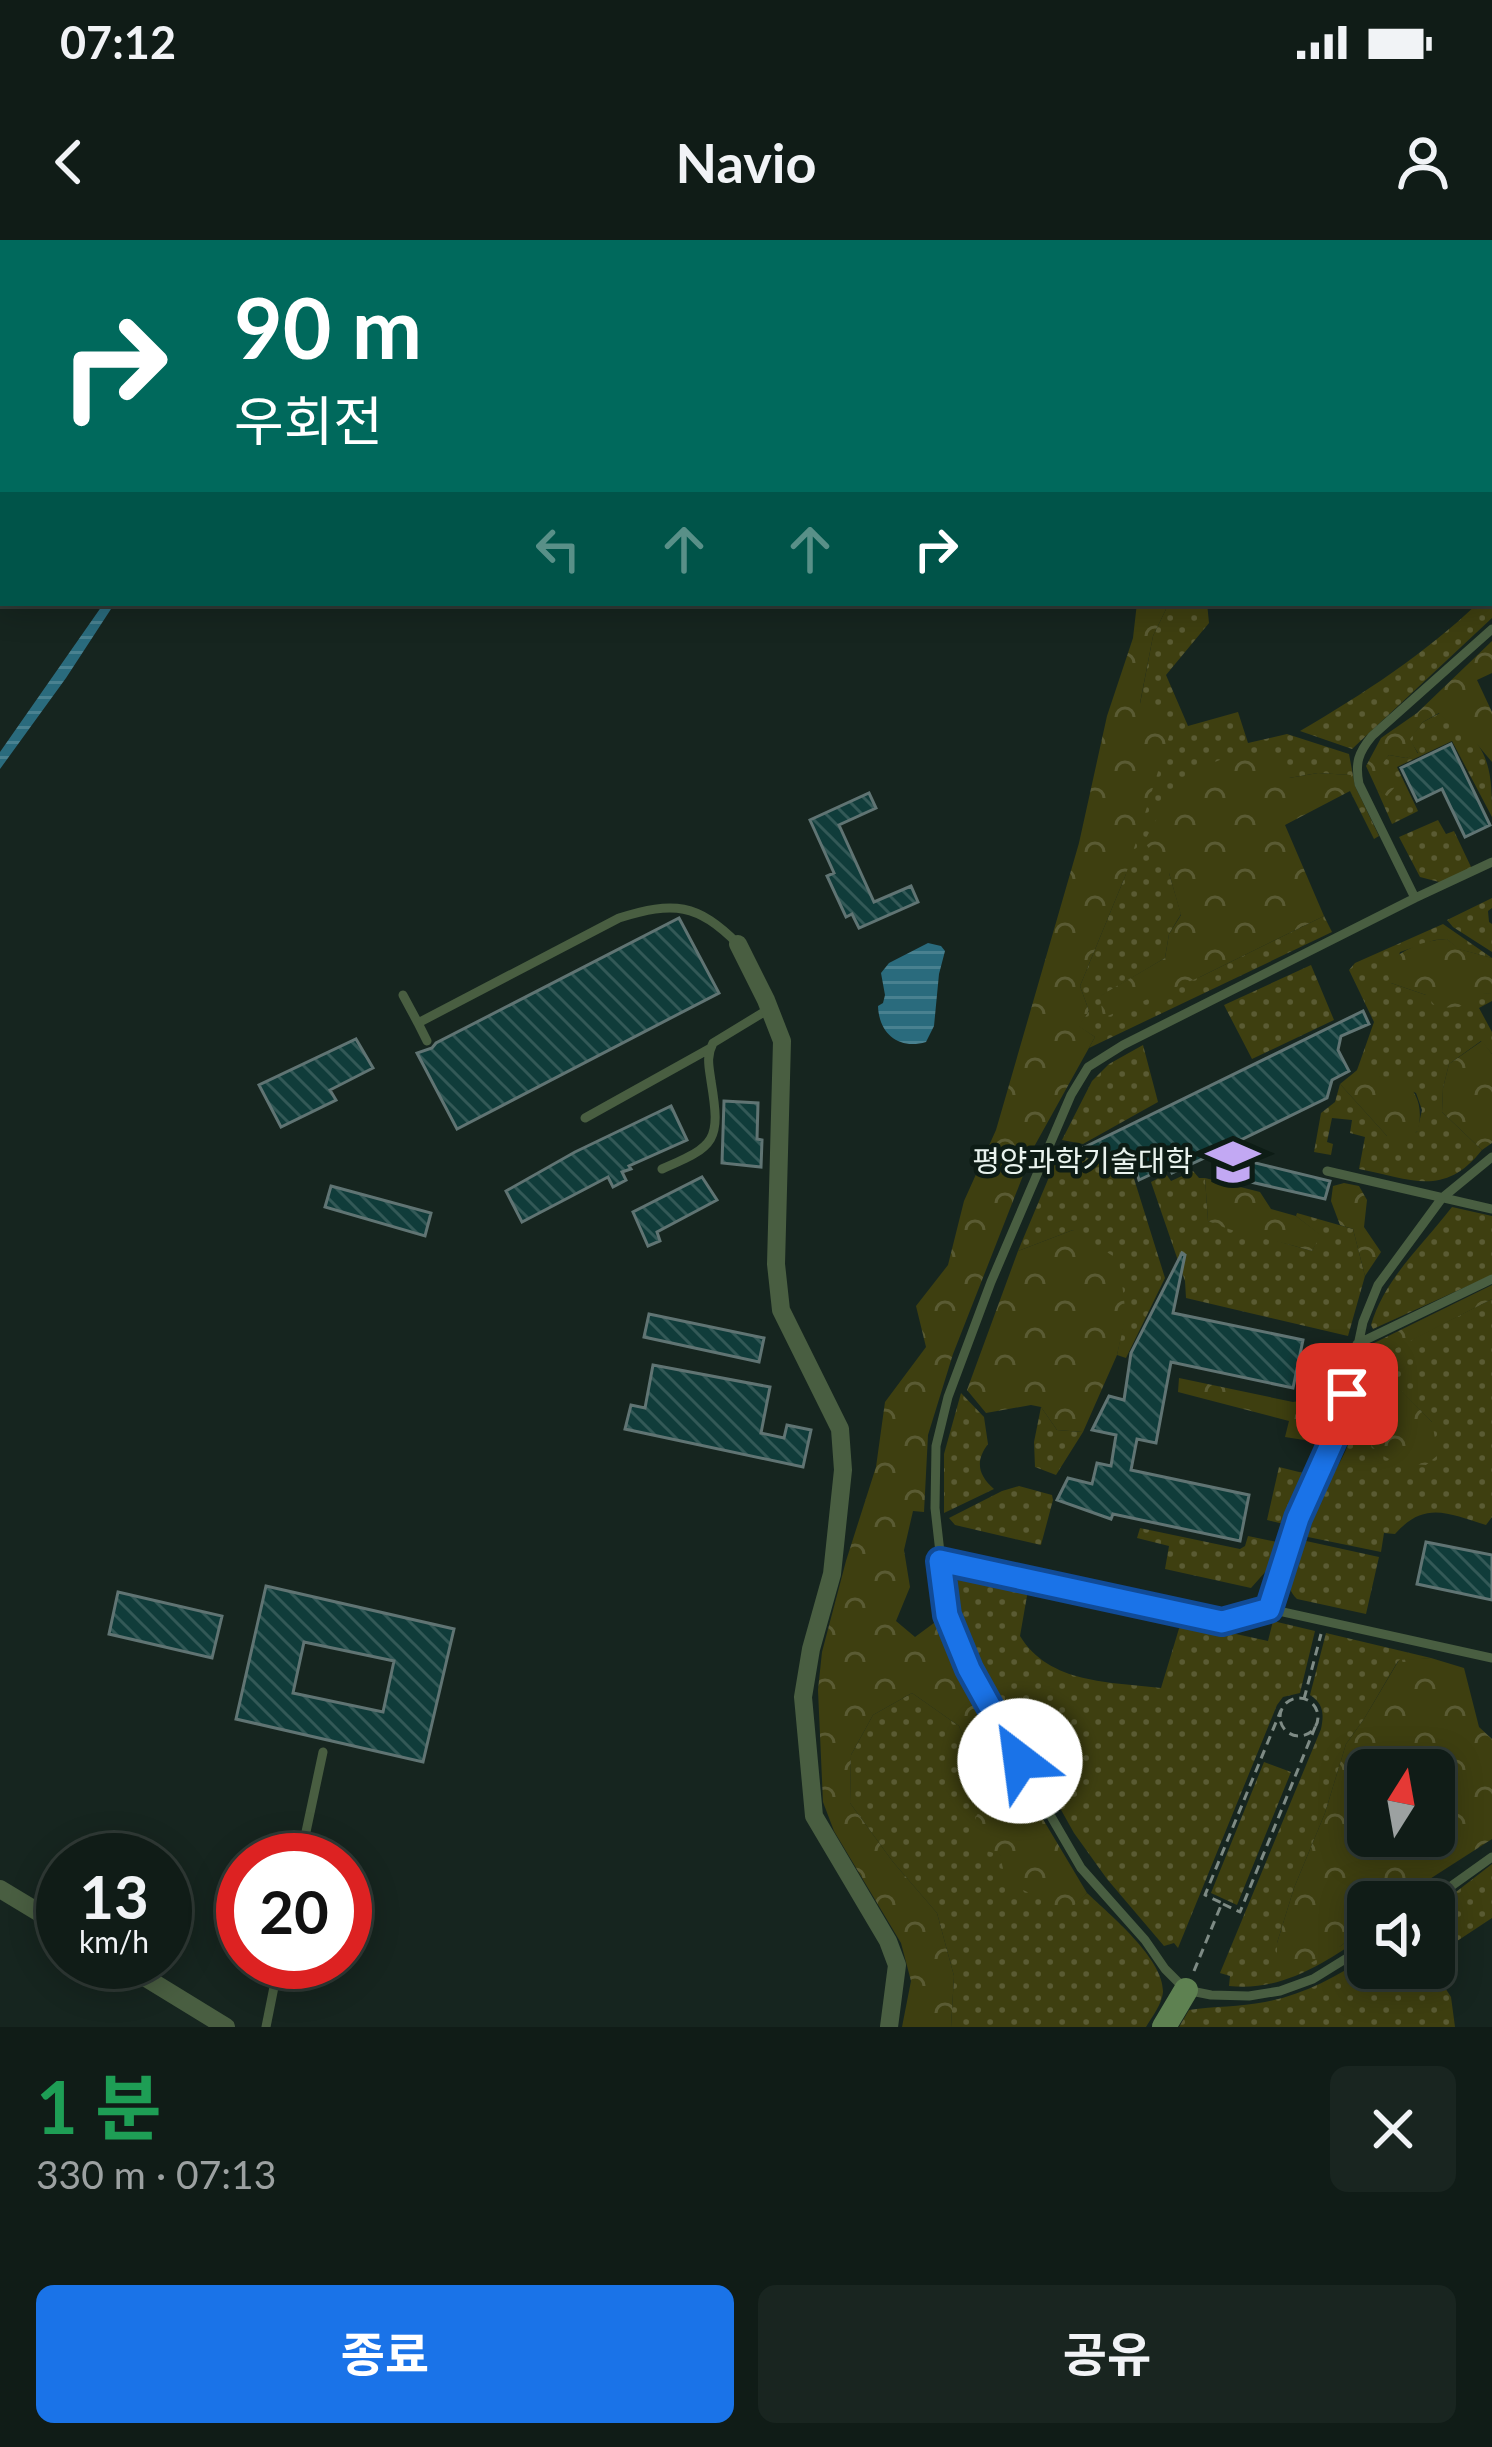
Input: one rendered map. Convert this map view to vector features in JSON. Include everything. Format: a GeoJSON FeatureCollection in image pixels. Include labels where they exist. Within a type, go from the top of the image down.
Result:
{"type":"FeatureCollection","features":[{"type":"Feature","properties":{"kind":"street"},"geometry":{"type":"LineString","coordinates":[[738,944],[782,1041],[776,1264],[781,1310],[840,1430],[844,1470],[832,1574],[802,1697],[814,1816],[888,1941],[897,1965],[889,2027]]}},
{"type":"Feature","properties":{"kind":"street"},"geometry":{"type":"LineString","coordinates":[[0,1889],[36,1911]]}},
{"type":"Feature","properties":{"kind":"street"},"geometry":{"type":"LineString","coordinates":[[164,1989],[226,2027]]}},
{"type":"Feature","properties":{"kind":"street"},"geometry":{"type":"LineString","coordinates":[[1164,2027],[1186,1990]]}},
{"type":"Feature","properties":{"kind":"lane"},"geometry":{"type":"LineString","coordinates":[[1414,898],[1359,784],[1355,764],[1372,736],[1492,629]]}},
{"type":"Feature","properties":{"kind":"lane"},"geometry":{"type":"LineString","coordinates":[[1347,1958],[1313,1979],[1280,1991],[1249,1996],[1186,1990],[1081,1868],[995,1720],[947,1615],[935,1508],[936,1446],[948,1396],[991,1282],[1051,1137],[1088,1067],[1123,1045],[1492,862]]}},
{"type":"Feature","properties":{"kind":"lane"},"geometry":{"type":"LineString","coordinates":[[418,1023],[619,918],[652,908],[681,909],[715,921],[738,944]]}},
{"type":"Feature","properties":{"kind":"lane"},"geometry":{"type":"LineString","coordinates":[[403,994],[427,1041]]}},
{"type":"Feature","properties":{"kind":"lane"},"geometry":{"type":"LineString","coordinates":[[662,1169],[696,1154],[712,1139],[715,1123],[707,1061],[713,1043],[769,1009]]}},
{"type":"Feature","properties":{"kind":"lane"},"geometry":{"type":"LineString","coordinates":[[585,1118],[709,1049]]}},
{"type":"Feature","properties":{"kind":"lane"},"geometry":{"type":"LineString","coordinates":[[1269,1609],[1298,1518],[1342,1420],[1358,1344],[1378,1285],[1442,1198],[1492,1157]]}},
{"type":"Feature","properties":{"kind":"lane"},"geometry":{"type":"LineString","coordinates":[[1328,1171],[1492,1209]]}},
{"type":"Feature","properties":{"kind":"lane"},"geometry":{"type":"LineString","coordinates":[[1358,1344],[1492,1279]]}},
{"type":"Feature","properties":{"kind":"lane"},"geometry":{"type":"LineString","coordinates":[[940,1561],[1222,1622],[1269,1609],[1492,1658]]}},
{"type":"Feature","properties":{"kind":"lane"},"geometry":{"type":"LineString","coordinates":[[306,1833],[322,1752]]}},
{"type":"Feature","properties":{"kind":"lane"},"geometry":{"type":"LineString","coordinates":[[1455,1883],[1492,1856]]}},
{"type":"Feature","properties":{"kind":"lane"},"geometry":{"type":"LineString","coordinates":[[266,2027],[274,1989]]}},
{"type":"Feature","properties":{"kind":"path"},"geometry":{"type":"LineString","coordinates":[[1304,1699],[1324,1620]]}},
{"type":"Feature","properties":{"kind":"path"},"geometry":{"type":"LineString","coordinates":[[1304,1699],[1316,1709],[1316,1725],[1240,1912],[1205,1895],[1281,1710],[1288,1701],[1304,1699]]}},
{"type":"Feature","properties":{"kind":"path"},"geometry":{"type":"LineString","coordinates":[[1281,1710],[1280,1720],[1289,1733],[1304,1735],[1316,1725]]}},
{"type":"Feature","properties":{"kind":"path"},"geometry":{"type":"LineString","coordinates":[[1186,1990],[1222,1903]]}},
{"type":"Feature","properties":{"kind":"green space"},"geometry":{"type":"Polygon","coordinates":[[[1137,606],[1168,606],[1153,636],[1140,703],[1171,730],[1126,874],[1080,986],[1089,1011],[1079,1026],[1095,1037],[1035,1145],[953,1354],[928,1435],[924,1512],[913,1511],[904,1550],[910,1587],[896,1621],[915,1637],[938,1620],[1016,1774],[1087,1893],[1068,1911],[1006,1882],[1000,1855],[965,1844],[983,1801],[959,1726],[912,1693],[873,1715],[851,1755],[850,1803],[937,1913],[954,1976],[951,2027],[902,2027],[911,1981],[901,1943],[834,1831],[823,1802],[818,1690],[822,1652],[876,1467],[885,1402],[926,1347],[916,1306],[948,1265],[964,1201],[996,1130],[1079,843],[1107,716],[1133,638],[1137,606]]]}},
{"type":"Feature","properties":{"kind":"green space"},"geometry":{"type":"Polygon","coordinates":[[[1168,606],[1207,606],[1209,623],[1166,675],[1188,726],[1238,712],[1248,743],[1287,734],[1349,754],[1355,786],[1379,836],[1374,839],[1350,791],[1350,775],[1289,778],[1169,873],[1181,914],[1169,934],[1165,958],[1101,996],[1200,977],[1324,916],[1332,932],[1089,1048],[1095,1037],[1078,1026],[1089,1011],[1080,986],[1126,874],[1140,704],[1153,636],[1168,606]]]}},
{"type":"Feature","properties":{"kind":"green space"},"geometry":{"type":"Polygon","coordinates":[[[1475,606],[1492,606],[1492,618],[1352,749],[1300,731],[1347,703],[1475,606]]]}},
{"type":"Feature","properties":{"kind":"green space"},"geometry":{"type":"Polygon","coordinates":[[[1492,641],[1492,673],[1477,680],[1492,712],[1492,762],[1471,737],[1439,713],[1423,722],[1410,739],[1418,754],[1389,755],[1383,763],[1395,778],[1394,788],[1387,796],[1377,790],[1366,766],[1381,738],[1417,713],[1492,641]]]}},
{"type":"Feature","properties":{"kind":"green space"},"geometry":{"type":"Polygon","coordinates":[[[1440,713],[1471,736],[1483,754],[1491,784],[1492,817],[1452,741],[1397,767],[1418,811],[1392,824],[1377,790],[1387,795],[1382,763],[1389,755],[1406,758],[1418,753],[1409,739],[1423,722],[1440,713]]]}},
{"type":"Feature","properties":{"kind":"green space"},"geometry":{"type":"Polygon","coordinates":[[[1242,751],[1278,762],[1289,778],[1351,775],[1350,791],[1285,825],[1324,916],[1103,1018],[1100,996],[1165,958],[1169,934],[1181,915],[1169,873],[1144,842],[1164,805],[1200,768],[1242,751]]]}},
{"type":"Feature","properties":{"kind":"green space"},"geometry":{"type":"Polygon","coordinates":[[[1438,820],[1446,834],[1454,831],[1472,869],[1443,883],[1420,877],[1399,837],[1438,820]]]}},
{"type":"Feature","properties":{"kind":"green space"},"geometry":{"type":"Polygon","coordinates":[[[1492,898],[1488,911],[1492,952],[1447,920],[1492,898]]]}},
{"type":"Feature","properties":{"kind":"green space"},"geometry":{"type":"Polygon","coordinates":[[[1443,924],[1492,958],[1458,949],[1447,939],[1435,940],[1400,952],[1391,983],[1426,995],[1492,993],[1492,1001],[1479,1008],[1492,1032],[1492,1054],[1481,1041],[1449,1064],[1443,1088],[1442,1112],[1482,1150],[1454,1175],[1440,1180],[1395,1177],[1359,1169],[1365,1137],[1350,1133],[1352,1120],[1332,1118],[1327,1142],[1333,1144],[1331,1155],[1314,1152],[1321,1113],[1335,1102],[1340,1084],[1387,1136],[1417,1132],[1422,1110],[1416,1093],[1380,1077],[1356,1073],[1374,1022],[1349,970],[1355,963],[1443,924]]]}},
{"type":"Feature","properties":{"kind":"green space"},"geometry":{"type":"Polygon","coordinates":[[[1447,939],[1459,949],[1492,958],[1492,993],[1459,1007],[1437,1008],[1426,995],[1391,983],[1384,966],[1391,960],[1421,944],[1447,939]]]}},
{"type":"Feature","properties":{"kind":"green space"},"geometry":{"type":"Polygon","coordinates":[[[1311,965],[1334,1020],[1252,1059],[1224,1005],[1311,965]]]}},
{"type":"Feature","properties":{"kind":"green space"},"geometry":{"type":"Polygon","coordinates":[[[1482,1041],[1492,1054],[1492,1143],[1482,1150],[1442,1112],[1449,1064],[1482,1041]]]}},
{"type":"Feature","properties":{"kind":"green space"},"geometry":{"type":"Polygon","coordinates":[[[1143,1045],[1158,1102],[1083,1144],[1062,1140],[1092,1081],[1109,1064],[1143,1045]]]}},
{"type":"Feature","properties":{"kind":"green space"},"geometry":{"type":"Polygon","coordinates":[[[1367,1062],[1380,1077],[1402,1076],[1415,1095],[1418,1131],[1403,1140],[1387,1136],[1340,1084],[1367,1062]]]}},
{"type":"Feature","properties":{"kind":"green space"},"geometry":{"type":"Polygon","coordinates":[[[1060,1151],[1131,1169],[1165,1278],[1126,1358],[1117,1355],[1125,1315],[1073,1230],[1018,1251],[1060,1151]]]}},
{"type":"Feature","properties":{"kind":"green space"},"geometry":{"type":"Polygon","coordinates":[[[1193,1171],[1205,1178],[1208,1221],[1312,1251],[1320,1235],[1297,1213],[1353,1229],[1365,1276],[1348,1336],[1186,1298],[1185,1281],[1151,1182],[1166,1174],[1171,1181],[1193,1171]]]}},
{"type":"Feature","properties":{"kind":"green space"},"geometry":{"type":"Polygon","coordinates":[[[1205,1178],[1260,1192],[1271,1209],[1296,1216],[1321,1235],[1312,1251],[1208,1221],[1205,1178]]]}},
{"type":"Feature","properties":{"kind":"green space"},"geometry":{"type":"Polygon","coordinates":[[[1333,1186],[1359,1186],[1367,1200],[1364,1227],[1381,1252],[1365,1276],[1353,1229],[1340,1225],[1331,1201],[1333,1186]]]}},
{"type":"Feature","properties":{"kind":"green space"},"geometry":{"type":"Polygon","coordinates":[[[1452,1207],[1492,1216],[1492,1275],[1373,1329],[1377,1308],[1395,1277],[1452,1207]]]}},
{"type":"Feature","properties":{"kind":"green space"},"geometry":{"type":"Polygon","coordinates":[[[1073,1230],[1119,1260],[1126,1315],[1117,1355],[1083,1432],[1057,1430],[1041,1407],[1031,1405],[986,1413],[967,1390],[1018,1251],[1073,1230]]]}},
{"type":"Feature","properties":{"kind":"green space"},"geometry":{"type":"Polygon","coordinates":[[[1492,1285],[1492,1299],[1385,1354],[1380,1369],[1432,1422],[1438,1455],[1426,1465],[1397,1462],[1381,1454],[1369,1442],[1359,1411],[1362,1376],[1372,1344],[1492,1285]]]}},
{"type":"Feature","properties":{"kind":"green space"},"geometry":{"type":"Polygon","coordinates":[[[1492,1299],[1492,1517],[1486,1525],[1427,1513],[1395,1534],[1384,1533],[1381,1552],[1303,1536],[1310,1513],[1346,1450],[1359,1403],[1362,1433],[1432,1422],[1379,1369],[1385,1353],[1492,1299]]]}},
{"type":"Feature","properties":{"kind":"green space"},"geometry":{"type":"Polygon","coordinates":[[[1179,1378],[1293,1402],[1311,1399],[1331,1405],[1331,1424],[1323,1443],[1285,1437],[1289,1421],[1178,1392],[1179,1378]]]}},
{"type":"Feature","properties":{"kind":"green space"},"geometry":{"type":"Polygon","coordinates":[[[961,1393],[984,1417],[988,1444],[980,1468],[994,1489],[944,1513],[944,1454],[961,1393]]]}},
{"type":"Feature","properties":{"kind":"green space"},"geometry":{"type":"Polygon","coordinates":[[[1041,1407],[1057,1430],[1083,1432],[1056,1475],[1035,1467],[1041,1407]]]}},
{"type":"Feature","properties":{"kind":"green space"},"geometry":{"type":"Polygon","coordinates":[[[1279,1467],[1307,1474],[1284,1524],[1267,1520],[1279,1467]]]}},
{"type":"Feature","properties":{"kind":"green space"},"geometry":{"type":"Polygon","coordinates":[[[1019,1486],[1052,1495],[1041,1545],[955,1525],[949,1518],[1002,1491],[1019,1486]]]}},
{"type":"Feature","properties":{"kind":"green space"},"geometry":{"type":"Polygon","coordinates":[[[1140,1528],[1240,1549],[1248,1536],[1277,1542],[1267,1570],[1251,1588],[1165,1569],[1169,1546],[1137,1538],[1140,1528]]]}},
{"type":"Feature","properties":{"kind":"green space"},"geometry":{"type":"Polygon","coordinates":[[[1297,1539],[1379,1557],[1366,1614],[1297,1599],[1288,1578],[1297,1539]]]}},
{"type":"Feature","properties":{"kind":"green space"},"geometry":{"type":"Polygon","coordinates":[[[969,1576],[1028,1590],[1020,1636],[1032,1652],[1064,1672],[1102,1682],[1161,1688],[1181,1622],[1268,1641],[1273,1621],[1315,1631],[1300,1693],[1283,1697],[1277,1705],[1178,1948],[1174,1943],[1164,1946],[1074,1833],[977,1660],[955,1595],[956,1582],[969,1576]]]}},
{"type":"Feature","properties":{"kind":"green space"},"geometry":{"type":"Polygon","coordinates":[[[1326,1633],[1431,1658],[1398,1661],[1346,1744],[1325,1813],[1294,1888],[1277,1943],[1277,1967],[1347,1941],[1347,1947],[1285,1980],[1229,1986],[1230,1976],[1220,1973],[1321,1729],[1322,1710],[1310,1695],[1326,1633]]]}},
{"type":"Feature","properties":{"kind":"green space"},"geometry":{"type":"Polygon","coordinates":[[[1431,1658],[1464,1668],[1479,1727],[1492,1739],[1492,1839],[1427,1881],[1347,1881],[1347,1941],[1296,1971],[1277,1967],[1277,1943],[1294,1888],[1325,1813],[1346,1744],[1399,1660],[1431,1658]]]}},
{"type":"Feature","properties":{"kind":"green space"},"geometry":{"type":"Polygon","coordinates":[[[912,1693],[959,1726],[1000,1855],[1068,1910],[1087,1893],[1155,1966],[1163,1992],[1146,2027],[951,2027],[954,1976],[937,1913],[850,1803],[851,1755],[873,1715],[912,1693]]]}},
{"type":"Feature","properties":{"kind":"green space"},"geometry":{"type":"Polygon","coordinates":[[[1264,1762],[1291,1772],[1237,1905],[1211,1893],[1264,1762]]]}},
{"type":"Feature","properties":{"kind":"green space"},"geometry":{"type":"Polygon","coordinates":[[[1492,1864],[1492,1918],[1455,1942],[1455,1893],[1492,1864]]]}},
{"type":"Feature","properties":{"kind":"green space"},"geometry":{"type":"Polygon","coordinates":[[[1347,1968],[1347,1989],[1446,1989],[1455,2027],[1179,2027],[1189,2010],[1256,2004],[1293,1995],[1347,1968]]]}},
{"type":"Feature","properties":{"kind":"water"},"geometry":{"type":"Polygon","coordinates":[[[102,606],[115,606],[0,769],[0,752],[102,606]]]}},
{"type":"Feature","properties":{"kind":"water"},"geometry":{"type":"Polygon","coordinates":[[[928,943],[945,951],[934,1026],[926,1042],[899,1042],[879,1016],[878,1006],[885,995],[881,973],[889,963],[928,943]]]}},
{"type":"Feature","properties":{"kind":"building"},"geometry":{"type":"Polygon","coordinates":[[[1451,744],[1490,825],[1465,837],[1442,789],[1417,801],[1401,768],[1451,744]]]}},
{"type":"Feature","properties":{"kind":"building"},"geometry":{"type":"Polygon","coordinates":[[[869,793],[876,808],[839,825],[874,902],[911,886],[918,902],[859,928],[852,914],[846,917],[827,876],[834,873],[810,820],[869,793]]]}},
{"type":"Feature","properties":{"kind":"building"},"geometry":{"type":"Polygon","coordinates":[[[679,918],[719,993],[457,1129],[417,1053],[679,918]]]}},
{"type":"Feature","properties":{"kind":"building"},"geometry":{"type":"Polygon","coordinates":[[[1363,1011],[1369,1024],[1341,1036],[1338,1050],[1349,1071],[1332,1080],[1327,1098],[1214,1153],[1330,1181],[1325,1199],[1220,1175],[1211,1155],[1172,1173],[1169,1166],[1139,1180],[1132,1157],[1085,1147],[1363,1011]]]}},
{"type":"Feature","properties":{"kind":"building"},"geometry":{"type":"Polygon","coordinates":[[[356,1039],[373,1068],[330,1090],[336,1100],[281,1127],[259,1085],[356,1039]]]}},
{"type":"Feature","properties":{"kind":"building"},"geometry":{"type":"Polygon","coordinates":[[[724,1101],[758,1103],[761,1167],[722,1163],[724,1101]]]}},
{"type":"Feature","properties":{"kind":"building"},"geometry":{"type":"Polygon","coordinates":[[[671,1106],[687,1140],[629,1166],[622,1172],[626,1180],[613,1187],[608,1177],[522,1222],[506,1191],[671,1106]]]}},
{"type":"Feature","properties":{"kind":"building"},"geometry":{"type":"Polygon","coordinates":[[[702,1177],[717,1200],[657,1232],[660,1241],[648,1246],[633,1212],[702,1177]]]}},
{"type":"Feature","properties":{"kind":"building"},"geometry":{"type":"Polygon","coordinates":[[[331,1186],[431,1213],[425,1236],[325,1207],[331,1186]]]}},
{"type":"Feature","properties":{"kind":"building"},"geometry":{"type":"Polygon","coordinates":[[[1182,1253],[1173,1313],[1303,1340],[1293,1388],[1171,1362],[1156,1443],[1137,1439],[1131,1470],[1249,1495],[1240,1541],[1113,1514],[1111,1519],[1057,1500],[1068,1478],[1092,1484],[1097,1463],[1111,1466],[1116,1435],[1092,1430],[1109,1396],[1124,1400],[1131,1353],[1182,1253]]]}},
{"type":"Feature","properties":{"kind":"building"},"geometry":{"type":"Polygon","coordinates":[[[649,1314],[764,1338],[759,1362],[644,1337],[649,1314]]]}},
{"type":"Feature","properties":{"kind":"building"},"geometry":{"type":"Polygon","coordinates":[[[653,1365],[770,1387],[761,1433],[784,1438],[787,1425],[811,1430],[803,1467],[625,1429],[631,1405],[645,1408],[653,1365]]]}},
{"type":"Feature","properties":{"kind":"building"},"geometry":{"type":"Polygon","coordinates":[[[1426,1542],[1492,1555],[1492,1600],[1417,1584],[1426,1542]]]}},
{"type":"Feature","properties":{"kind":"building"},"geometry":{"type":"Polygon","coordinates":[[[266,1586],[454,1629],[423,1762],[236,1719],[266,1586]],[[304,1642],[293,1693],[383,1712],[394,1661],[304,1642]]]}},
{"type":"Feature","properties":{"kind":"building"},"geometry":{"type":"Polygon","coordinates":[[[118,1592],[222,1616],[212,1658],[109,1634],[118,1592]]]}},
{"type":"Feature","properties":{"kind":"place","name":"평양과학기술대학"},"geometry":{"type":"Point","coordinates":[1233,1162]}},
{"type":"Feature","properties":{"kind":"route"},"geometry":{"type":"LineString","coordinates":[[1020,1761],[969,1669],[947,1615],[940,1561],[1222,1622],[1269,1609],[1298,1518],[1342,1420],[1347,1394]]}}]}
